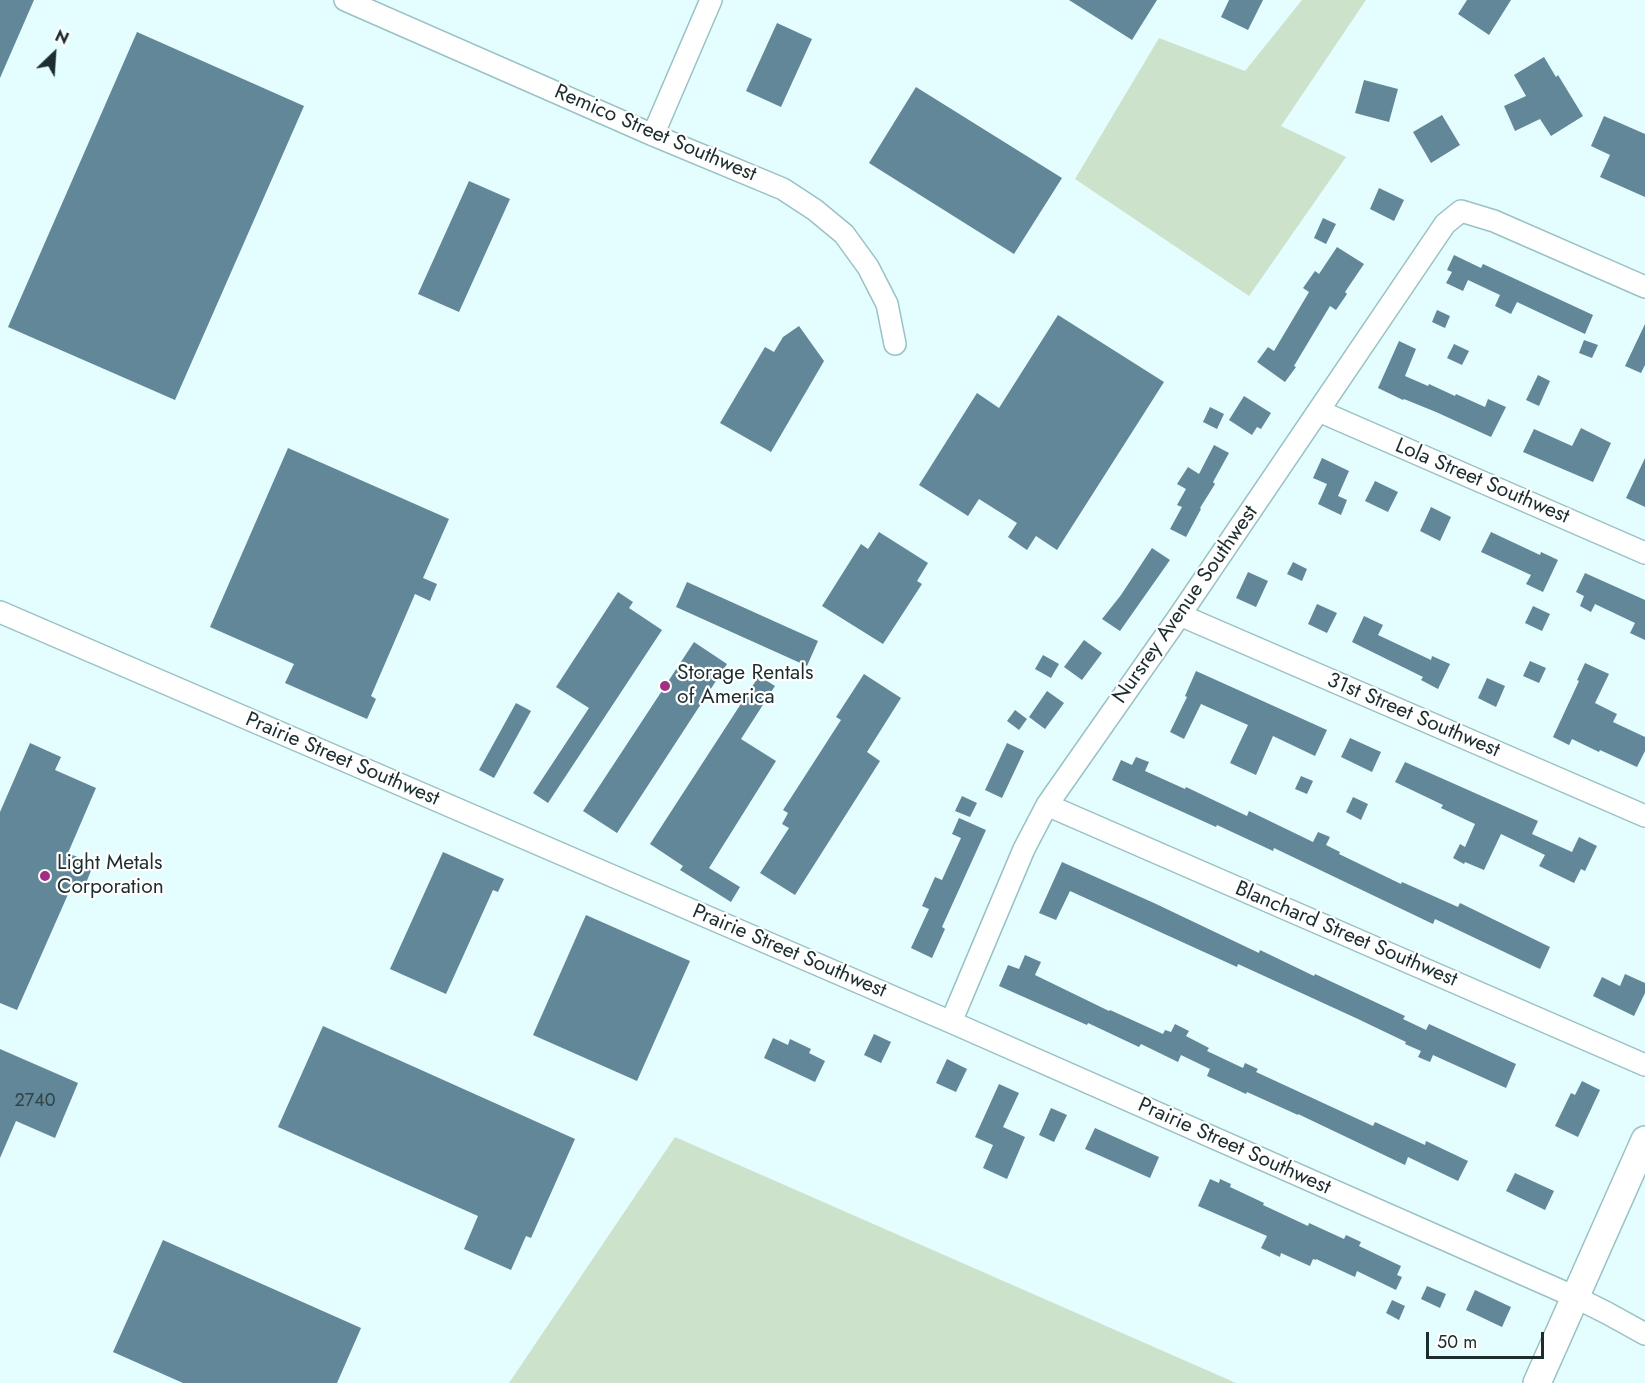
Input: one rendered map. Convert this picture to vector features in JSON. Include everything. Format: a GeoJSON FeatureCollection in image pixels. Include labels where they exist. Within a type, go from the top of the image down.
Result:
{"type":"FeatureCollection","features":[{"type":"Feature","properties":{"kind":"main road"},"geometry":{"type":"LineString","coordinates":[[1537,1383],[1645,1140]]}},
{"type":"Feature","properties":{"kind":"street","name":"Remico Street Southwest"},"geometry":{"type":"LineString","coordinates":[[345,0],[653,135],[783,189],[820,214],[844,234],[868,267],[887,304],[895,344]]}},
{"type":"Feature","properties":{"kind":"street"},"geometry":{"type":"LineString","coordinates":[[653,135],[711,0]]}},
{"type":"Feature","properties":{"kind":"street","name":"Nursrey Avenue Southwest"},"geometry":{"type":"LineString","coordinates":[[951,1022],[1024,849],[1047,805],[1180,615],[1445,224],[1461,211],[1494,221],[1645,287]]}},
{"type":"Feature","properties":{"kind":"street","name":"Lola Street Southwest"},"geometry":{"type":"LineString","coordinates":[[1319,411],[1645,553]]}},
{"type":"Feature","properties":{"kind":"street","name":"Prairie Street Southwest"},"geometry":{"type":"LineString","coordinates":[[0,612],[951,1022],[1575,1297],[1645,1334]]}},
{"type":"Feature","properties":{"kind":"street","name":"31st Street Southwest"},"geometry":{"type":"LineString","coordinates":[[1180,615],[1645,816]]}},
{"type":"Feature","properties":{"kind":"street","name":"Blanchard Street Southwest"},"geometry":{"type":"LineString","coordinates":[[1047,805],[1645,1065]]}},
{"type":"Feature","properties":{"kind":"green space"},"geometry":{"type":"Polygon","coordinates":[[[1302,0],[1366,0],[1281,126],[1346,157],[1249,296],[1075,179],[1159,38],[1245,71],[1302,0]]]}},
{"type":"Feature","properties":{"kind":"green space"},"geometry":{"type":"Polygon","coordinates":[[[675,1137],[1236,1383],[509,1383],[675,1137]]]}},
{"type":"Feature","properties":{"kind":"building"},"geometry":{"type":"Polygon","coordinates":[[[0,0],[34,0],[0,78],[0,0]]]}},
{"type":"Feature","properties":{"kind":"building"},"geometry":{"type":"Polygon","coordinates":[[[1069,0],[1157,0],[1132,40],[1069,0]]]}},
{"type":"Feature","properties":{"kind":"building"},"geometry":{"type":"Polygon","coordinates":[[[1229,0],[1263,0],[1248,30],[1221,17],[1229,0]]]}},
{"type":"Feature","properties":{"kind":"building"},"geometry":{"type":"Polygon","coordinates":[[[1467,0],[1511,0],[1489,35],[1458,14],[1467,0]]]}},
{"type":"Feature","properties":{"kind":"building"},"geometry":{"type":"Polygon","coordinates":[[[777,23],[812,39],[781,107],[746,91],[777,23]]]}},
{"type":"Feature","properties":{"kind":"building"},"geometry":{"type":"Polygon","coordinates":[[[137,32],[304,106],[175,400],[8,327],[137,32]]]}},
{"type":"Feature","properties":{"kind":"building"},"geometry":{"type":"Polygon","coordinates":[[[1544,57],[1583,116],[1551,136],[1540,119],[1515,131],[1504,106],[1526,96],[1514,75],[1544,57]]]}},
{"type":"Feature","properties":{"kind":"building"},"geometry":{"type":"Polygon","coordinates":[[[1364,80],[1398,89],[1389,122],[1355,113],[1364,80]]]}},
{"type":"Feature","properties":{"kind":"building"},"geometry":{"type":"Polygon","coordinates":[[[916,87],[1062,178],[1014,254],[869,163],[916,87]]]}},
{"type":"Feature","properties":{"kind":"building"},"geometry":{"type":"Polygon","coordinates":[[[1442,115],[1460,145],[1431,163],[1413,132],[1442,115]]]}},
{"type":"Feature","properties":{"kind":"building"},"geometry":{"type":"Polygon","coordinates":[[[1604,116],[1645,134],[1645,197],[1600,177],[1610,155],[1591,146],[1604,116]]]}},
{"type":"Feature","properties":{"kind":"building"},"geometry":{"type":"Polygon","coordinates":[[[469,181],[510,199],[459,312],[418,294],[469,181]]]}},
{"type":"Feature","properties":{"kind":"building"},"geometry":{"type":"Polygon","coordinates":[[[1379,188],[1404,200],[1394,221],[1370,209],[1379,188]]]}},
{"type":"Feature","properties":{"kind":"building"},"geometry":{"type":"Polygon","coordinates":[[[1323,218],[1336,224],[1326,244],[1314,238],[1323,218]]]}},
{"type":"Feature","properties":{"kind":"building"},"geometry":{"type":"Polygon","coordinates":[[[1337,247],[1364,264],[1336,310],[1330,306],[1294,366],[1296,367],[1285,382],[1257,362],[1268,347],[1274,351],[1309,292],[1303,288],[1315,271],[1319,274],[1337,247]]]}},
{"type":"Feature","properties":{"kind":"building"},"geometry":{"type":"Polygon","coordinates":[[[1454,255],[1481,268],[1483,264],[1593,315],[1585,334],[1517,302],[1511,314],[1495,306],[1500,295],[1468,280],[1463,291],[1446,283],[1452,272],[1447,270],[1454,255]]]}},
{"type":"Feature","properties":{"kind":"building"},"geometry":{"type":"Polygon","coordinates":[[[1437,310],[1450,316],[1445,328],[1432,322],[1437,310]]]}},
{"type":"Feature","properties":{"kind":"building"},"geometry":{"type":"Polygon","coordinates":[[[1058,315],[1164,382],[1057,550],[1036,536],[1027,550],[1008,537],[1017,523],[979,499],[968,516],[919,485],[977,393],[999,408],[1058,315]]]}},
{"type":"Feature","properties":{"kind":"building"},"geometry":{"type":"Polygon","coordinates":[[[1645,324],[1645,365],[1641,373],[1625,366],[1645,324]]]}},
{"type":"Feature","properties":{"kind":"building"},"geometry":{"type":"Polygon","coordinates":[[[799,326],[824,361],[771,452],[720,423],[765,347],[774,352],[783,337],[799,326]]]}},
{"type":"Feature","properties":{"kind":"building"},"geometry":{"type":"Polygon","coordinates":[[[1584,340],[1598,345],[1592,358],[1579,353],[1584,340]]]}},
{"type":"Feature","properties":{"kind":"building"},"geometry":{"type":"Polygon","coordinates":[[[1399,341],[1416,349],[1405,376],[1485,407],[1488,399],[1506,407],[1491,437],[1378,388],[1399,341]]]}},
{"type":"Feature","properties":{"kind":"building"},"geometry":{"type":"Polygon","coordinates":[[[1454,344],[1469,351],[1462,365],[1447,358],[1454,344]]]}},
{"type":"Feature","properties":{"kind":"building"},"geometry":{"type":"Polygon","coordinates":[[[1538,375],[1550,381],[1539,406],[1526,400],[1538,375]]]}},
{"type":"Feature","properties":{"kind":"building"},"geometry":{"type":"Polygon","coordinates":[[[1244,396],[1271,413],[1261,429],[1257,427],[1252,435],[1229,420],[1244,396]]]}},
{"type":"Feature","properties":{"kind":"building"},"geometry":{"type":"Polygon","coordinates":[[[1210,407],[1224,414],[1217,429],[1203,422],[1210,407]]]}},
{"type":"Feature","properties":{"kind":"building"},"geometry":{"type":"Polygon","coordinates":[[[1581,428],[1611,443],[1593,482],[1523,452],[1534,429],[1572,446],[1581,428]]]}},
{"type":"Feature","properties":{"kind":"building"},"geometry":{"type":"Polygon","coordinates":[[[1214,445],[1229,453],[1186,537],[1170,529],[1182,507],[1177,505],[1186,489],[1177,484],[1188,467],[1199,474],[1214,445]]]}},
{"type":"Feature","properties":{"kind":"building"},"geometry":{"type":"Polygon","coordinates":[[[288,448],[449,519],[423,578],[437,584],[430,601],[415,594],[371,696],[376,699],[367,719],[285,683],[294,664],[210,627],[288,448]]]}},
{"type":"Feature","properties":{"kind":"building"},"geometry":{"type":"Polygon","coordinates":[[[1322,458],[1349,471],[1338,496],[1347,500],[1341,515],[1318,504],[1327,484],[1313,478],[1322,458]]]}},
{"type":"Feature","properties":{"kind":"building"},"geometry":{"type":"Polygon","coordinates":[[[1645,458],[1645,507],[1626,498],[1645,458]]]}},
{"type":"Feature","properties":{"kind":"building"},"geometry":{"type":"Polygon","coordinates":[[[1375,481],[1398,492],[1388,512],[1365,501],[1375,481]]]}},
{"type":"Feature","properties":{"kind":"building"},"geometry":{"type":"Polygon","coordinates":[[[1431,507],[1451,517],[1440,541],[1420,531],[1431,507]]]}},
{"type":"Feature","properties":{"kind":"building"},"geometry":{"type":"Polygon","coordinates":[[[879,532],[928,563],[917,581],[922,584],[883,644],[822,606],[861,544],[868,549],[879,532]]]}},
{"type":"Feature","properties":{"kind":"building"},"geometry":{"type":"Polygon","coordinates":[[[1491,532],[1540,555],[1541,552],[1558,560],[1543,592],[1526,584],[1531,575],[1481,552],[1491,532]]]}},
{"type":"Feature","properties":{"kind":"building"},"geometry":{"type":"Polygon","coordinates":[[[1152,548],[1170,560],[1120,631],[1102,619],[1152,548]]]}},
{"type":"Feature","properties":{"kind":"building"},"geometry":{"type":"Polygon","coordinates":[[[1293,562],[1307,569],[1302,581],[1287,574],[1293,562]]]}},
{"type":"Feature","properties":{"kind":"building"},"geometry":{"type":"Polygon","coordinates":[[[1248,572],[1268,581],[1256,607],[1236,598],[1248,572]]]}},
{"type":"Feature","properties":{"kind":"building"},"geometry":{"type":"Polygon","coordinates":[[[1585,573],[1645,600],[1645,640],[1630,633],[1635,623],[1595,604],[1591,612],[1580,606],[1584,596],[1576,592],[1585,573]]]}},
{"type":"Feature","properties":{"kind":"building"},"geometry":{"type":"Polygon","coordinates":[[[687,582],[818,641],[807,666],[676,607],[687,582]]]}},
{"type":"Feature","properties":{"kind":"building"},"geometry":{"type":"Polygon","coordinates":[[[618,592],[633,602],[629,608],[662,630],[548,803],[533,793],[589,708],[556,687],[618,592]]]}},
{"type":"Feature","properties":{"kind":"building"},"geometry":{"type":"Polygon","coordinates":[[[1317,604],[1337,613],[1327,633],[1308,624],[1317,604]]]}},
{"type":"Feature","properties":{"kind":"building"},"geometry":{"type":"Polygon","coordinates":[[[1533,606],[1550,614],[1542,631],[1525,623],[1533,606]]]}},
{"type":"Feature","properties":{"kind":"building"},"geometry":{"type":"Polygon","coordinates":[[[1364,616],[1383,625],[1378,635],[1431,660],[1432,656],[1450,664],[1438,689],[1421,680],[1423,677],[1352,642],[1364,616]]]}},
{"type":"Feature","properties":{"kind":"building"},"geometry":{"type":"Polygon","coordinates":[[[1084,640],[1102,653],[1082,680],[1064,667],[1084,640]]]}},
{"type":"Feature","properties":{"kind":"building"},"geometry":{"type":"Polygon","coordinates":[[[694,642],[727,664],[617,833],[583,811],[694,642]]]}},
{"type":"Feature","properties":{"kind":"building"},"geometry":{"type":"Polygon","coordinates":[[[1043,655],[1059,664],[1051,678],[1035,669],[1043,655]]]}},
{"type":"Feature","properties":{"kind":"building"},"geometry":{"type":"Polygon","coordinates":[[[1530,661],[1546,668],[1539,683],[1523,676],[1530,661]]]}},
{"type":"Feature","properties":{"kind":"building"},"geometry":{"type":"Polygon","coordinates":[[[1585,663],[1609,674],[1595,703],[1617,714],[1613,722],[1645,737],[1645,751],[1637,767],[1572,739],[1569,745],[1553,737],[1585,663]]]}},
{"type":"Feature","properties":{"kind":"building"},"geometry":{"type":"Polygon","coordinates":[[[1196,671],[1327,730],[1315,756],[1273,736],[1256,775],[1230,763],[1248,725],[1201,704],[1184,739],[1170,732],[1187,697],[1185,696],[1196,671]]]}},
{"type":"Feature","properties":{"kind":"building"},"geometry":{"type":"Polygon","coordinates":[[[864,674],[901,698],[867,752],[880,761],[795,895],[760,873],[789,828],[782,824],[788,813],[783,810],[841,720],[836,717],[864,674]]]}},
{"type":"Feature","properties":{"kind":"building"},"geometry":{"type":"Polygon","coordinates":[[[759,676],[775,686],[741,739],[776,761],[709,868],[740,887],[731,902],[680,870],[683,866],[650,844],[759,676]]]}},
{"type":"Feature","properties":{"kind":"building"},"geometry":{"type":"Polygon","coordinates":[[[1487,678],[1505,686],[1496,707],[1478,698],[1487,678]]]}},
{"type":"Feature","properties":{"kind":"building"},"geometry":{"type":"Polygon","coordinates":[[[1047,691],[1064,703],[1045,729],[1029,717],[1047,691]]]}},
{"type":"Feature","properties":{"kind":"building"},"geometry":{"type":"Polygon","coordinates":[[[516,703],[531,711],[494,778],[479,770],[516,703]]]}},
{"type":"Feature","properties":{"kind":"building"},"geometry":{"type":"Polygon","coordinates":[[[1015,710],[1027,719],[1019,730],[1007,721],[1015,710]]]}},
{"type":"Feature","properties":{"kind":"building"},"geometry":{"type":"Polygon","coordinates":[[[1350,738],[1381,752],[1372,772],[1341,757],[1350,738]]]}},
{"type":"Feature","properties":{"kind":"building","name":"Light Metals Corporation"},"geometry":{"type":"Polygon","coordinates":[[[30,743],[61,757],[55,770],[96,788],[68,853],[82,859],[80,863],[92,868],[84,888],[73,883],[17,1010],[0,1003],[0,812],[30,743]]]}},
{"type":"Feature","properties":{"kind":"building"},"geometry":{"type":"Polygon","coordinates":[[[1007,743],[1024,751],[1002,798],[985,790],[1007,743]]]}},
{"type":"Feature","properties":{"kind":"building"},"geometry":{"type":"Polygon","coordinates":[[[1136,757],[1149,762],[1145,771],[1185,789],[1186,787],[1247,816],[1249,811],[1313,842],[1318,832],[1330,837],[1326,845],[1340,852],[1339,854],[1401,884],[1402,882],[1458,907],[1460,903],[1550,947],[1540,969],[1435,919],[1433,924],[1274,848],[1273,851],[1112,780],[1121,760],[1132,765],[1136,757]]]}},
{"type":"Feature","properties":{"kind":"building"},"geometry":{"type":"Polygon","coordinates":[[[1405,762],[1538,821],[1532,834],[1572,852],[1579,837],[1597,846],[1585,871],[1581,869],[1574,883],[1539,866],[1545,855],[1501,834],[1484,870],[1453,858],[1460,844],[1465,847],[1475,824],[1441,808],[1443,805],[1395,782],[1405,762]]]}},
{"type":"Feature","properties":{"kind":"building"},"geometry":{"type":"Polygon","coordinates":[[[1301,776],[1313,781],[1307,794],[1295,789],[1301,776]]]}},
{"type":"Feature","properties":{"kind":"building"},"geometry":{"type":"Polygon","coordinates":[[[962,796],[977,803],[970,817],[955,811],[962,796]]]}},
{"type":"Feature","properties":{"kind":"building"},"geometry":{"type":"Polygon","coordinates":[[[1353,797],[1368,804],[1361,820],[1346,812],[1353,797]]]}},
{"type":"Feature","properties":{"kind":"building"},"geometry":{"type":"Polygon","coordinates":[[[959,818],[986,830],[942,927],[945,929],[932,958],[911,948],[929,909],[922,906],[935,877],[942,880],[961,838],[952,834],[959,818]]]}},
{"type":"Feature","properties":{"kind":"building"},"geometry":{"type":"Polygon","coordinates":[[[443,852],[504,879],[498,892],[493,890],[446,994],[390,969],[443,852]]]}},
{"type":"Feature","properties":{"kind":"building"},"geometry":{"type":"Polygon","coordinates":[[[1062,862],[1259,953],[1260,950],[1314,976],[1315,974],[1405,1016],[1403,1019],[1426,1030],[1429,1024],[1516,1064],[1506,1088],[1433,1055],[1430,1062],[1418,1057],[1421,1051],[1358,1019],[1070,891],[1056,920],[1039,913],[1062,862]]]}},
{"type":"Feature","properties":{"kind":"building"},"geometry":{"type":"Polygon","coordinates":[[[586,915],[690,961],[637,1081],[533,1035],[586,915]]]}},
{"type":"Feature","properties":{"kind":"building"},"geometry":{"type":"Polygon","coordinates":[[[1025,955],[1041,962],[1035,975],[1109,1011],[1163,1034],[1165,1030],[1171,1032],[1175,1024],[1189,1031],[1186,1036],[1209,1048],[1207,1051],[1243,1068],[1245,1063],[1258,1069],[1256,1072],[1373,1126],[1375,1122],[1425,1145],[1426,1141],[1468,1161],[1458,1181],[1408,1157],[1405,1165],[1298,1114],[1207,1076],[1210,1069],[1181,1055],[1178,1062],[1141,1044],[1139,1047],[999,986],[1008,965],[1019,969],[1025,955]]]}},
{"type":"Feature","properties":{"kind":"building"},"geometry":{"type":"Polygon","coordinates":[[[1625,974],[1645,983],[1645,993],[1634,1016],[1593,996],[1602,977],[1620,986],[1625,974]]]}},
{"type":"Feature","properties":{"kind":"building"},"geometry":{"type":"Polygon","coordinates":[[[323,1026],[575,1139],[531,1238],[526,1236],[511,1270],[464,1249],[478,1216],[278,1127],[323,1026]]]}},
{"type":"Feature","properties":{"kind":"building"},"geometry":{"type":"Polygon","coordinates":[[[874,1034],[891,1042],[881,1063],[864,1055],[874,1034]]]}},
{"type":"Feature","properties":{"kind":"building"},"geometry":{"type":"Polygon","coordinates":[[[773,1038],[788,1045],[790,1039],[811,1049],[809,1053],[825,1061],[815,1082],[764,1058],[773,1038]]]}},
{"type":"Feature","properties":{"kind":"building"},"geometry":{"type":"Polygon","coordinates":[[[0,1049],[78,1083],[55,1138],[16,1121],[0,1158],[0,1049]]]}},
{"type":"Feature","properties":{"kind":"building"},"geometry":{"type":"Polygon","coordinates":[[[947,1059],[967,1069],[956,1092],[936,1083],[947,1059]]]}},
{"type":"Feature","properties":{"kind":"building"},"geometry":{"type":"Polygon","coordinates":[[[1582,1081],[1600,1090],[1578,1137],[1555,1126],[1571,1093],[1575,1095],[1582,1081]]]}},
{"type":"Feature","properties":{"kind":"building"},"geometry":{"type":"Polygon","coordinates":[[[999,1084],[1019,1093],[1003,1127],[1025,1137],[1007,1179],[983,1168],[993,1145],[975,1137],[999,1084]]]}},
{"type":"Feature","properties":{"kind":"building"},"geometry":{"type":"Polygon","coordinates":[[[1051,1108],[1067,1115],[1054,1142],[1039,1135],[1051,1108]]]}},
{"type":"Feature","properties":{"kind":"building"},"geometry":{"type":"Polygon","coordinates":[[[1095,1128],[1159,1157],[1150,1178],[1085,1149],[1095,1128]]]}},
{"type":"Feature","properties":{"kind":"building"},"geometry":{"type":"Polygon","coordinates":[[[1515,1173],[1554,1191],[1545,1210],[1506,1191],[1515,1173]]]}},
{"type":"Feature","properties":{"kind":"building"},"geometry":{"type":"Polygon","coordinates":[[[1210,1179],[1219,1183],[1220,1179],[1231,1184],[1230,1187],[1264,1203],[1263,1205],[1308,1226],[1309,1223],[1344,1239],[1346,1235],[1361,1242],[1359,1246],[1401,1266],[1397,1275],[1402,1277],[1396,1290],[1357,1271],[1355,1277],[1316,1259],[1313,1259],[1310,1266],[1281,1253],[1280,1257],[1261,1248],[1267,1236],[1198,1206],[1210,1179]]]}},
{"type":"Feature","properties":{"kind":"building"},"geometry":{"type":"Polygon","coordinates":[[[163,1240],[361,1328],[337,1383],[183,1383],[113,1352],[163,1240]]]}},
{"type":"Feature","properties":{"kind":"building"},"geometry":{"type":"Polygon","coordinates":[[[1427,1286],[1446,1294],[1440,1308],[1421,1299],[1427,1286]]]}},
{"type":"Feature","properties":{"kind":"building"},"geometry":{"type":"Polygon","coordinates":[[[1475,1290],[1511,1307],[1502,1327],[1466,1310],[1475,1290]]]}},
{"type":"Feature","properties":{"kind":"building"},"geometry":{"type":"Polygon","coordinates":[[[1392,1300],[1405,1306],[1399,1320],[1386,1313],[1392,1300]]]}},
{"type":"Feature","properties":{"kind":"place","name":"Storage Rentals of America"},"geometry":{"type":"Point","coordinates":[665,686]}},
{"type":"Feature","properties":{"kind":"place","name":"Light Metals Corporation"},"geometry":{"type":"Point","coordinates":[45,876]}}]}
